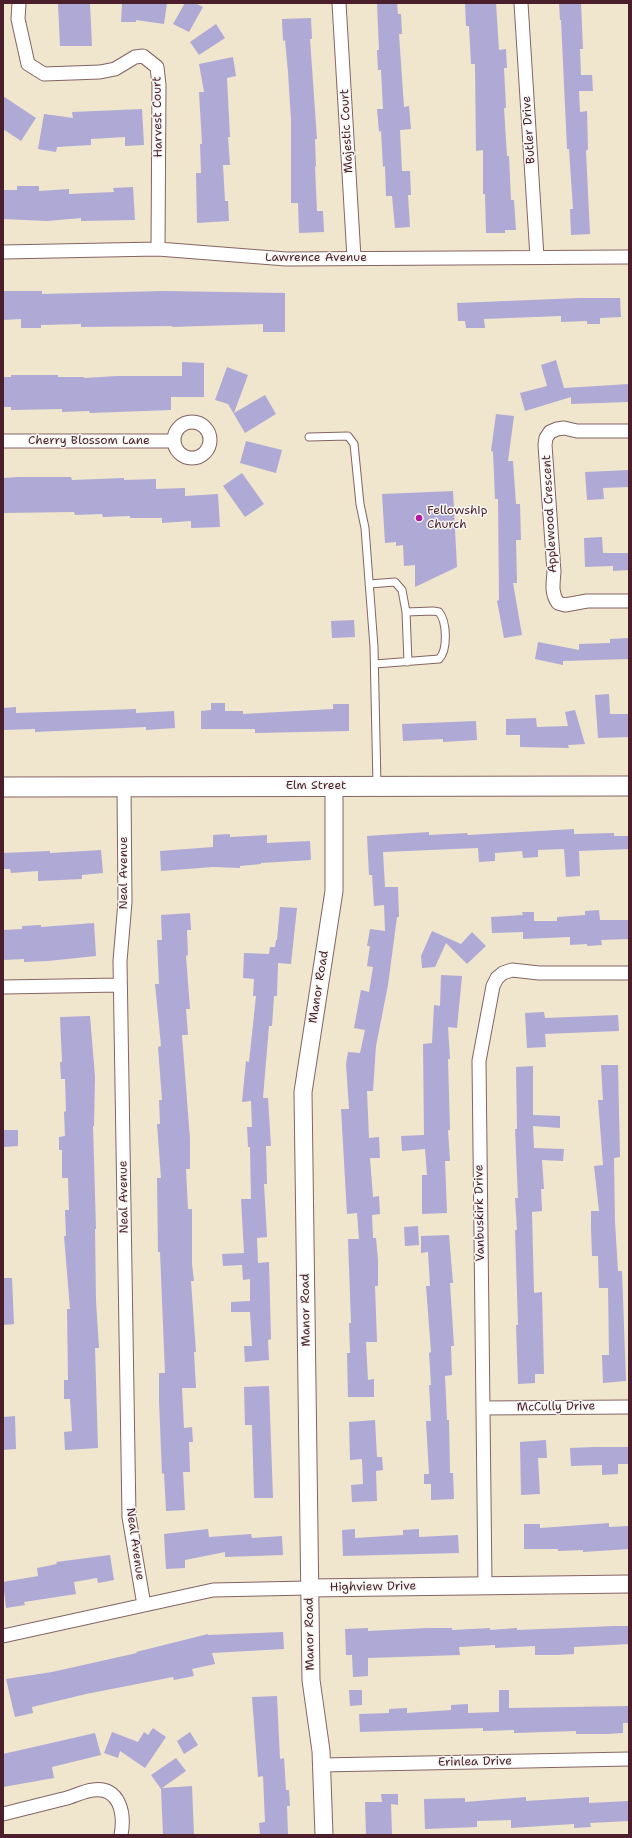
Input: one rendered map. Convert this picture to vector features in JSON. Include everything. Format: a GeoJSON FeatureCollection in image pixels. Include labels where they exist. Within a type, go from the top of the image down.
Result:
{"type":"FeatureCollection","features":[{"type":"Feature","properties":{"kind":"main road","name":"Elm Street"},"geometry":{"type":"LineString","coordinates":[[3,787],[629,786]]}},
{"type":"Feature","properties":{"kind":"street","name":"Harvest Court"},"geometry":{"type":"LineString","coordinates":[[19,3],[18,19],[28,64],[44,74],[100,72],[115,69],[135,57],[143,56],[157,67],[159,85],[158,249]]}},
{"type":"Feature","properties":{"kind":"street","name":"Majestic Court"},"geometry":{"type":"LineString","coordinates":[[339,3],[354,258]]}},
{"type":"Feature","properties":{"kind":"street","name":"Butler Drive"},"geometry":{"type":"LineString","coordinates":[[521,3],[537,257]]}},
{"type":"Feature","properties":{"kind":"street","name":"Lawrence Avenue"},"geometry":{"type":"LineString","coordinates":[[3,252],[158,249],[286,259],[629,257]]}},
{"type":"Feature","properties":{"kind":"street","name":"Applewood Crescent"},"geometry":{"type":"LineString","coordinates":[[629,431],[577,432],[564,428],[557,429],[550,432],[546,438],[545,445],[554,572],[552,588],[553,596],[558,604],[565,605],[587,601],[629,601]]}},
{"type":"Feature","properties":{"kind":"street","name":"Cherry Blossom Lane"},"geometry":{"type":"LineString","coordinates":[[3,442],[174,441]]}},
{"type":"Feature","properties":{"kind":"street","name":"Manor Road"},"geometry":{"type":"LineString","coordinates":[[324,1835],[322,1765],[311,1680],[303,1092],[334,891],[334,786]]}},
{"type":"Feature","properties":{"kind":"street","name":"Neal Avenue"},"geometry":{"type":"LineString","coordinates":[[124,788],[125,902],[120,961],[120,985],[129,1517],[144,1605]]}},
{"type":"Feature","properties":{"kind":"street","name":"Vanbuskirk Drive"},"geometry":{"type":"LineString","coordinates":[[485,1585],[479,1061],[493,986],[497,978],[503,973],[512,970],[539,973],[629,973]]}},
{"type":"Feature","properties":{"kind":"street"},"geometry":{"type":"LineString","coordinates":[[3,987],[120,985]]}},
{"type":"Feature","properties":{"kind":"street","name":"McCully Drive"},"geometry":{"type":"LineString","coordinates":[[483,1408],[629,1407]]}},
{"type":"Feature","properties":{"kind":"street","name":"Highview Drive"},"geometry":{"type":"LineString","coordinates":[[3,1636],[213,1590],[629,1584]]}},
{"type":"Feature","properties":{"kind":"street","name":"Erinlea Drive"},"geometry":{"type":"LineString","coordinates":[[322,1765],[629,1759]]}},
{"type":"Feature","properties":{"kind":"street"},"geometry":{"type":"LineString","coordinates":[[3,1814],[73,1797],[93,1789],[104,1790],[114,1795],[120,1803],[123,1814],[121,1835]]}},
{"type":"Feature","properties":{"kind":"lane"},"geometry":{"type":"LineString","coordinates":[[309,437],[348,436],[353,441],[360,504],[365,528],[375,664],[377,786]]}},
{"type":"Feature","properties":{"kind":"lane"},"geometry":{"type":"LineString","coordinates":[[369,584],[395,582],[400,585],[406,612],[408,662]]}},
{"type":"Feature","properties":{"kind":"lane"},"geometry":{"type":"LineString","coordinates":[[375,664],[433,661],[442,656],[445,652],[444,619],[439,612],[406,612]]}},
{"type":"Feature","properties":{"kind":"building"},"geometry":{"type":"Polygon","coordinates":[[[58,3],[90,3],[92,46],[60,46],[58,3]]]}},
{"type":"Feature","properties":{"kind":"building"},"geometry":{"type":"Polygon","coordinates":[[[122,3],[167,3],[164,24],[136,20],[136,22],[121,22],[122,3]]]}},
{"type":"Feature","properties":{"kind":"building"},"geometry":{"type":"Polygon","coordinates":[[[185,3],[195,3],[203,7],[189,32],[173,24],[185,3]]]}},
{"type":"Feature","properties":{"kind":"building"},"geometry":{"type":"Polygon","coordinates":[[[377,3],[397,3],[398,14],[401,14],[402,34],[399,34],[404,107],[409,106],[411,129],[400,130],[402,171],[410,171],[411,195],[408,195],[410,227],[395,228],[392,196],[386,196],[385,166],[383,167],[381,131],[379,132],[377,109],[383,109],[381,70],[378,70],[377,50],[379,50],[377,3]]]}},
{"type":"Feature","properties":{"kind":"building"},"geometry":{"type":"Polygon","coordinates":[[[465,3],[496,3],[499,50],[506,49],[507,68],[504,68],[506,108],[504,108],[507,156],[509,156],[511,200],[514,200],[516,230],[505,230],[505,233],[486,233],[485,194],[483,194],[483,150],[476,151],[475,64],[471,64],[469,26],[466,26],[465,3]]]}},
{"type":"Feature","properties":{"kind":"building"},"geometry":{"type":"Polygon","coordinates":[[[559,3],[581,3],[583,49],[580,49],[581,75],[592,75],[593,91],[579,91],[580,112],[587,111],[588,149],[586,151],[590,234],[571,235],[570,209],[573,209],[569,149],[567,149],[559,3]]]}},
{"type":"Feature","properties":{"kind":"building"},"geometry":{"type":"Polygon","coordinates":[[[311,18],[312,39],[310,39],[317,139],[315,139],[315,167],[317,211],[323,211],[324,232],[299,233],[298,203],[291,203],[291,120],[288,72],[285,40],[283,41],[282,19],[311,18]]]}},
{"type":"Feature","properties":{"kind":"building"},"geometry":{"type":"Polygon","coordinates":[[[216,24],[225,38],[199,55],[190,42],[216,24]]]}},
{"type":"Feature","properties":{"kind":"building"},"geometry":{"type":"Polygon","coordinates":[[[233,57],[236,76],[227,78],[230,165],[223,165],[225,201],[228,201],[229,221],[197,223],[196,173],[201,173],[200,144],[202,144],[199,92],[204,92],[199,64],[233,57]]]}},
{"type":"Feature","properties":{"kind":"building"},"geometry":{"type":"Polygon","coordinates":[[[3,96],[36,118],[21,141],[3,129],[3,96]]]}},
{"type":"Feature","properties":{"kind":"building"},"geometry":{"type":"Polygon","coordinates":[[[142,109],[144,145],[125,146],[125,137],[91,139],[91,145],[57,147],[56,152],[38,149],[44,114],[73,118],[72,112],[142,109]]]}},
{"type":"Feature","properties":{"kind":"building"},"geometry":{"type":"Polygon","coordinates":[[[17,186],[39,186],[39,191],[69,189],[69,194],[114,192],[113,188],[133,187],[135,220],[81,221],[81,218],[47,221],[3,219],[3,190],[17,190],[17,186]]]}},
{"type":"Feature","properties":{"kind":"building"},"geometry":{"type":"Polygon","coordinates":[[[3,291],[42,291],[42,294],[164,291],[285,293],[285,332],[263,332],[263,324],[172,327],[81,327],[81,324],[41,325],[41,328],[21,328],[21,319],[3,320],[3,291]]]}},
{"type":"Feature","properties":{"kind":"building"},"geometry":{"type":"Polygon","coordinates":[[[580,298],[620,298],[621,317],[600,318],[600,324],[587,324],[587,321],[561,322],[561,316],[484,319],[485,328],[466,328],[465,321],[458,321],[457,303],[580,298]]]}},
{"type":"Feature","properties":{"kind":"building"},"geometry":{"type":"Polygon","coordinates":[[[556,360],[564,388],[629,384],[629,402],[571,404],[571,397],[525,411],[520,393],[547,386],[541,365],[556,360]]]}},
{"type":"Feature","properties":{"kind":"building"},"geometry":{"type":"Polygon","coordinates":[[[182,362],[204,363],[204,397],[171,397],[171,410],[90,413],[89,411],[62,412],[62,409],[11,410],[11,407],[3,407],[3,377],[11,377],[11,375],[58,375],[58,377],[84,378],[117,376],[182,376],[182,362]]]}},
{"type":"Feature","properties":{"kind":"building"},"geometry":{"type":"Polygon","coordinates":[[[227,367],[248,375],[234,413],[265,395],[276,414],[245,433],[228,404],[215,400],[227,367]]]}},
{"type":"Feature","properties":{"kind":"building"},"geometry":{"type":"Polygon","coordinates":[[[496,414],[514,416],[508,461],[513,461],[516,504],[520,504],[521,540],[516,540],[517,583],[513,583],[522,635],[504,638],[497,601],[499,600],[498,499],[495,499],[493,452],[491,451],[496,414]]]}},
{"type":"Feature","properties":{"kind":"building"},"geometry":{"type":"Polygon","coordinates":[[[246,441],[282,450],[276,473],[240,463],[246,441]]]}},
{"type":"Feature","properties":{"kind":"building"},"geometry":{"type":"Polygon","coordinates":[[[629,470],[629,487],[603,488],[604,499],[587,500],[585,472],[629,470]]]}},
{"type":"Feature","properties":{"kind":"building"},"geometry":{"type":"Polygon","coordinates":[[[242,473],[264,504],[245,517],[223,486],[242,473]]]}},
{"type":"Feature","properties":{"kind":"building"},"geometry":{"type":"Polygon","coordinates":[[[71,477],[72,480],[124,478],[124,480],[156,479],[156,489],[185,488],[185,496],[218,494],[220,527],[191,528],[191,521],[162,523],[162,518],[130,518],[130,516],[103,517],[102,514],[75,515],[74,512],[3,513],[3,478],[71,477]]]}},
{"type":"Feature","properties":{"kind":"building","name":"Fellowship Church"},"geometry":{"type":"Polygon","coordinates":[[[453,491],[457,567],[415,587],[415,565],[404,566],[403,545],[396,546],[396,542],[385,543],[382,494],[453,491]]]}},
{"type":"Feature","properties":{"kind":"building"},"geometry":{"type":"Polygon","coordinates":[[[602,537],[603,553],[629,553],[629,570],[613,571],[613,566],[585,567],[584,538],[602,537]]]}},
{"type":"Feature","properties":{"kind":"building"},"geometry":{"type":"Polygon","coordinates":[[[354,620],[355,637],[332,638],[331,621],[354,620]]]}},
{"type":"Feature","properties":{"kind":"building"},"geometry":{"type":"Polygon","coordinates":[[[629,638],[629,659],[563,661],[563,665],[535,659],[538,642],[579,650],[579,644],[610,643],[610,639],[629,638]]]}},
{"type":"Feature","properties":{"kind":"building"},"geometry":{"type":"Polygon","coordinates":[[[609,694],[610,714],[629,714],[629,737],[598,738],[595,695],[609,694]]]}},
{"type":"Feature","properties":{"kind":"building"},"geometry":{"type":"Polygon","coordinates":[[[211,703],[225,703],[225,711],[243,711],[243,714],[333,709],[333,704],[349,704],[349,731],[255,733],[255,729],[201,729],[201,711],[211,710],[211,703]]]}},
{"type":"Feature","properties":{"kind":"building"},"geometry":{"type":"Polygon","coordinates":[[[16,707],[16,713],[136,709],[136,713],[174,711],[175,728],[146,730],[146,727],[35,732],[35,729],[3,730],[3,708],[16,707]]]}},
{"type":"Feature","properties":{"kind":"building"},"geometry":{"type":"Polygon","coordinates":[[[575,710],[585,744],[568,745],[569,748],[520,747],[520,735],[506,735],[506,719],[536,718],[537,727],[568,726],[565,712],[575,710]]]}},
{"type":"Feature","properties":{"kind":"building"},"geometry":{"type":"Polygon","coordinates":[[[476,721],[477,740],[443,742],[443,739],[403,741],[402,724],[476,721]]]}},
{"type":"Feature","properties":{"kind":"building"},"geometry":{"type":"Polygon","coordinates":[[[574,829],[574,834],[614,833],[614,836],[629,836],[629,849],[579,851],[580,876],[566,877],[564,849],[538,850],[538,857],[523,858],[522,851],[495,853],[495,861],[479,862],[478,848],[383,852],[385,887],[398,887],[399,917],[397,917],[388,985],[376,1046],[373,1091],[367,1091],[369,1138],[379,1137],[380,1158],[370,1158],[373,1197],[379,1196],[380,1214],[372,1215],[373,1238],[376,1238],[378,1260],[378,1286],[375,1286],[377,1342],[366,1342],[368,1380],[374,1379],[374,1397],[348,1397],[347,1353],[350,1353],[349,1323],[351,1323],[348,1239],[359,1239],[357,1213],[347,1214],[341,1109],[349,1109],[346,1064],[348,1052],[360,1053],[365,1030],[354,1028],[361,990],[369,992],[373,967],[367,966],[370,946],[367,946],[370,929],[385,931],[384,905],[374,906],[372,875],[369,875],[367,836],[429,832],[429,835],[467,833],[468,835],[574,829]]]}},
{"type":"Feature","properties":{"kind":"building"},"geometry":{"type":"Polygon","coordinates":[[[230,834],[230,837],[267,835],[267,843],[310,841],[311,860],[261,863],[240,866],[240,868],[213,867],[161,871],[160,851],[213,847],[213,835],[230,834]]]}},
{"type":"Feature","properties":{"kind":"building"},"geometry":{"type":"Polygon","coordinates":[[[101,850],[103,873],[82,875],[82,879],[38,881],[38,871],[11,873],[10,869],[3,869],[3,853],[50,851],[50,853],[101,850]]]}},
{"type":"Feature","properties":{"kind":"building"},"geometry":{"type":"Polygon","coordinates":[[[280,907],[297,908],[291,964],[278,963],[277,996],[274,996],[272,1026],[269,1026],[263,1098],[268,1098],[271,1146],[266,1146],[267,1184],[264,1184],[267,1237],[257,1238],[258,1263],[269,1262],[271,1339],[268,1340],[269,1360],[245,1362],[244,1346],[252,1346],[250,1312],[231,1312],[231,1302],[250,1301],[250,1279],[243,1280],[242,1265],[223,1266],[222,1254],[244,1253],[241,1199],[251,1199],[250,1147],[248,1147],[247,1127],[252,1127],[251,1101],[242,1102],[246,1061],[249,1062],[256,996],[253,996],[254,979],[243,978],[244,953],[269,954],[270,947],[275,947],[280,907]]]}},
{"type":"Feature","properties":{"kind":"building"},"geometry":{"type":"Polygon","coordinates":[[[599,910],[600,920],[629,920],[629,939],[601,940],[602,945],[587,946],[587,944],[570,945],[570,937],[523,939],[523,932],[492,933],[491,917],[523,915],[522,912],[534,912],[534,921],[557,921],[557,917],[585,915],[585,911],[599,910]]]}},
{"type":"Feature","properties":{"kind":"building"},"geometry":{"type":"Polygon","coordinates":[[[190,913],[191,930],[187,930],[188,955],[186,956],[190,1009],[186,1009],[188,1035],[182,1035],[190,1139],[190,1169],[186,1169],[188,1209],[192,1209],[192,1264],[194,1281],[191,1281],[196,1352],[194,1352],[196,1388],[182,1388],[184,1428],[192,1427],[193,1442],[189,1442],[190,1472],[183,1472],[185,1510],[166,1511],[164,1473],[162,1474],[159,1401],[159,1373],[165,1373],[160,1252],[158,1252],[157,1178],[161,1178],[157,1124],[160,1124],[159,1100],[162,1100],[158,1047],[161,1046],[155,984],[159,984],[157,940],[162,940],[161,915],[190,913]]]}},
{"type":"Feature","properties":{"kind":"building"},"geometry":{"type":"Polygon","coordinates":[[[94,923],[96,956],[48,961],[24,962],[24,959],[3,960],[3,930],[22,929],[22,926],[41,925],[41,927],[94,923]]]}},
{"type":"Feature","properties":{"kind":"building"},"geometry":{"type":"Polygon","coordinates":[[[432,931],[461,944],[472,932],[486,946],[467,964],[446,943],[435,967],[422,968],[421,956],[432,931]]]}},
{"type":"Feature","properties":{"kind":"building"},"geometry":{"type":"Polygon","coordinates":[[[441,975],[462,976],[457,1028],[448,1027],[450,1059],[448,1059],[450,1130],[448,1130],[450,1161],[445,1161],[447,1213],[422,1214],[422,1175],[427,1175],[425,1149],[402,1151],[401,1136],[424,1135],[423,1044],[432,1043],[434,1005],[440,1006],[441,975]]]}},
{"type":"Feature","properties":{"kind":"building"},"geometry":{"type":"Polygon","coordinates":[[[544,1012],[545,1018],[618,1015],[619,1031],[545,1034],[546,1047],[527,1048],[525,1013],[544,1012]]]}},
{"type":"Feature","properties":{"kind":"building"},"geometry":{"type":"Polygon","coordinates":[[[90,1016],[95,1077],[93,1126],[96,1229],[96,1301],[99,1348],[95,1348],[98,1448],[65,1450],[64,1432],[72,1431],[70,1399],[64,1399],[64,1380],[68,1380],[67,1309],[70,1309],[64,1236],[66,1236],[65,1210],[69,1210],[68,1178],[62,1178],[62,1150],[59,1150],[59,1137],[65,1136],[64,1112],[66,1111],[65,1079],[61,1079],[60,1062],[62,1062],[60,1017],[90,1016]]]}},
{"type":"Feature","properties":{"kind":"building"},"geometry":{"type":"Polygon","coordinates":[[[601,1065],[618,1065],[620,1157],[614,1158],[615,1222],[618,1271],[622,1271],[626,1381],[603,1383],[602,1355],[609,1355],[608,1288],[599,1288],[598,1256],[592,1256],[591,1228],[591,1211],[599,1211],[594,1166],[603,1165],[598,1100],[603,1100],[601,1065]]]}},
{"type":"Feature","properties":{"kind":"building"},"geometry":{"type":"Polygon","coordinates":[[[533,1066],[533,1115],[560,1116],[560,1128],[533,1126],[534,1148],[564,1149],[563,1161],[542,1160],[544,1189],[541,1189],[542,1211],[532,1212],[534,1293],[542,1292],[544,1374],[535,1374],[535,1383],[518,1384],[515,1230],[517,1230],[515,1198],[518,1198],[515,1129],[517,1129],[516,1067],[533,1066]]]}},
{"type":"Feature","properties":{"kind":"building"},"geometry":{"type":"Polygon","coordinates":[[[3,1130],[18,1130],[18,1146],[3,1147],[3,1130]]]}},
{"type":"Feature","properties":{"kind":"building"},"geometry":{"type":"Polygon","coordinates":[[[418,1226],[419,1245],[405,1246],[404,1227],[418,1226]]]}},
{"type":"Feature","properties":{"kind":"building"},"geometry":{"type":"Polygon","coordinates":[[[449,1235],[453,1283],[450,1283],[454,1346],[451,1346],[452,1375],[445,1376],[447,1420],[449,1420],[450,1473],[453,1473],[454,1499],[431,1500],[431,1484],[424,1484],[424,1474],[429,1474],[426,1421],[431,1421],[429,1353],[431,1352],[426,1286],[430,1286],[428,1252],[421,1253],[421,1236],[449,1235]]]}},
{"type":"Feature","properties":{"kind":"building"},"geometry":{"type":"Polygon","coordinates":[[[3,1278],[12,1278],[14,1324],[3,1325],[3,1278]]]}},
{"type":"Feature","properties":{"kind":"building"},"geometry":{"type":"Polygon","coordinates":[[[269,1386],[273,1498],[254,1498],[252,1425],[245,1425],[244,1387],[269,1386]]]}},
{"type":"Feature","properties":{"kind":"building"},"geometry":{"type":"Polygon","coordinates":[[[15,1416],[16,1449],[3,1450],[3,1417],[15,1416]]]}},
{"type":"Feature","properties":{"kind":"building"},"geometry":{"type":"Polygon","coordinates":[[[375,1420],[377,1457],[382,1457],[383,1470],[376,1471],[377,1501],[352,1502],[351,1485],[363,1484],[362,1459],[350,1460],[349,1422],[375,1420]]]}},
{"type":"Feature","properties":{"kind":"building"},"geometry":{"type":"Polygon","coordinates":[[[546,1440],[547,1458],[538,1458],[540,1494],[521,1495],[520,1442],[546,1440]]]}},
{"type":"Feature","properties":{"kind":"building"},"geometry":{"type":"Polygon","coordinates":[[[628,1447],[628,1464],[618,1464],[618,1474],[602,1475],[602,1465],[571,1466],[570,1448],[628,1447]]]}},
{"type":"Feature","properties":{"kind":"building"},"geometry":{"type":"Polygon","coordinates":[[[609,1523],[609,1527],[629,1526],[629,1549],[583,1552],[583,1550],[558,1551],[558,1549],[524,1549],[524,1524],[540,1524],[540,1528],[609,1523]]]}},
{"type":"Feature","properties":{"kind":"building"},"geometry":{"type":"Polygon","coordinates":[[[208,1529],[209,1537],[251,1534],[252,1538],[282,1536],[283,1555],[225,1557],[225,1552],[185,1560],[185,1568],[166,1569],[164,1534],[208,1529]]]}},
{"type":"Feature","properties":{"kind":"building"},"geometry":{"type":"Polygon","coordinates":[[[355,1529],[355,1538],[403,1535],[403,1530],[419,1529],[419,1537],[458,1535],[459,1553],[343,1556],[342,1530],[355,1529]]]}},
{"type":"Feature","properties":{"kind":"building"},"geometry":{"type":"Polygon","coordinates":[[[110,1555],[114,1580],[98,1583],[97,1578],[74,1582],[76,1594],[24,1602],[25,1605],[6,1608],[3,1582],[38,1576],[37,1568],[57,1564],[56,1562],[110,1555]]]}},
{"type":"Feature","properties":{"kind":"building"},"geometry":{"type":"Polygon","coordinates":[[[629,1626],[629,1644],[574,1647],[574,1654],[535,1655],[535,1646],[495,1648],[495,1645],[459,1647],[460,1655],[368,1658],[368,1676],[353,1677],[352,1655],[346,1655],[345,1629],[368,1628],[368,1631],[427,1628],[452,1628],[452,1630],[490,1628],[490,1630],[517,1628],[517,1630],[629,1626]]]}},
{"type":"Feature","properties":{"kind":"building"},"geometry":{"type":"Polygon","coordinates":[[[283,1632],[284,1649],[212,1653],[215,1664],[192,1669],[194,1676],[174,1680],[173,1677],[86,1694],[32,1707],[33,1713],[15,1717],[6,1679],[52,1672],[137,1653],[136,1652],[208,1634],[283,1632]]]}},
{"type":"Feature","properties":{"kind":"building"},"geometry":{"type":"Polygon","coordinates":[[[349,1690],[362,1690],[362,1705],[350,1706],[349,1690]]]}},
{"type":"Feature","properties":{"kind":"building"},"geometry":{"type":"Polygon","coordinates":[[[499,1690],[509,1690],[509,1708],[629,1706],[629,1723],[623,1723],[623,1733],[607,1734],[576,1734],[576,1731],[514,1733],[514,1730],[483,1731],[483,1728],[360,1732],[359,1714],[389,1713],[389,1709],[407,1708],[407,1713],[451,1710],[451,1705],[468,1704],[468,1713],[499,1712],[499,1690]]]}},
{"type":"Feature","properties":{"kind":"building"},"geometry":{"type":"Polygon","coordinates":[[[277,1696],[280,1759],[284,1758],[286,1790],[289,1790],[290,1806],[287,1806],[288,1835],[260,1835],[259,1823],[265,1822],[263,1776],[258,1777],[252,1697],[277,1696]]]}},
{"type":"Feature","properties":{"kind":"building"},"geometry":{"type":"Polygon","coordinates":[[[153,1728],[166,1737],[145,1768],[120,1751],[118,1758],[104,1753],[112,1732],[138,1742],[144,1732],[148,1735],[153,1728]]]}},
{"type":"Feature","properties":{"kind":"building"},"geometry":{"type":"Polygon","coordinates":[[[190,1732],[198,1745],[184,1754],[177,1741],[190,1732]]]}},
{"type":"Feature","properties":{"kind":"building"},"geometry":{"type":"Polygon","coordinates":[[[95,1733],[101,1755],[52,1767],[54,1778],[3,1787],[3,1754],[95,1733]]]}},
{"type":"Feature","properties":{"kind":"building"},"geometry":{"type":"Polygon","coordinates":[[[176,1758],[186,1771],[162,1788],[192,1786],[194,1835],[163,1835],[161,1789],[151,1775],[176,1758]]]}},
{"type":"Feature","properties":{"kind":"building"},"geometry":{"type":"Polygon","coordinates":[[[381,1794],[398,1794],[398,1805],[391,1804],[392,1835],[366,1835],[365,1802],[382,1802],[381,1794]]]}},
{"type":"Feature","properties":{"kind":"building"},"geometry":{"type":"Polygon","coordinates":[[[526,1797],[526,1801],[589,1797],[589,1803],[628,1801],[629,1821],[590,1823],[591,1827],[574,1828],[574,1824],[511,1828],[511,1820],[477,1821],[477,1827],[425,1829],[424,1799],[465,1798],[465,1802],[526,1797]]]}},
{"type":"Feature","properties":{"kind":"place","name":"Fellowship Church"},"geometry":{"type":"Point","coordinates":[419,518]}}]}
